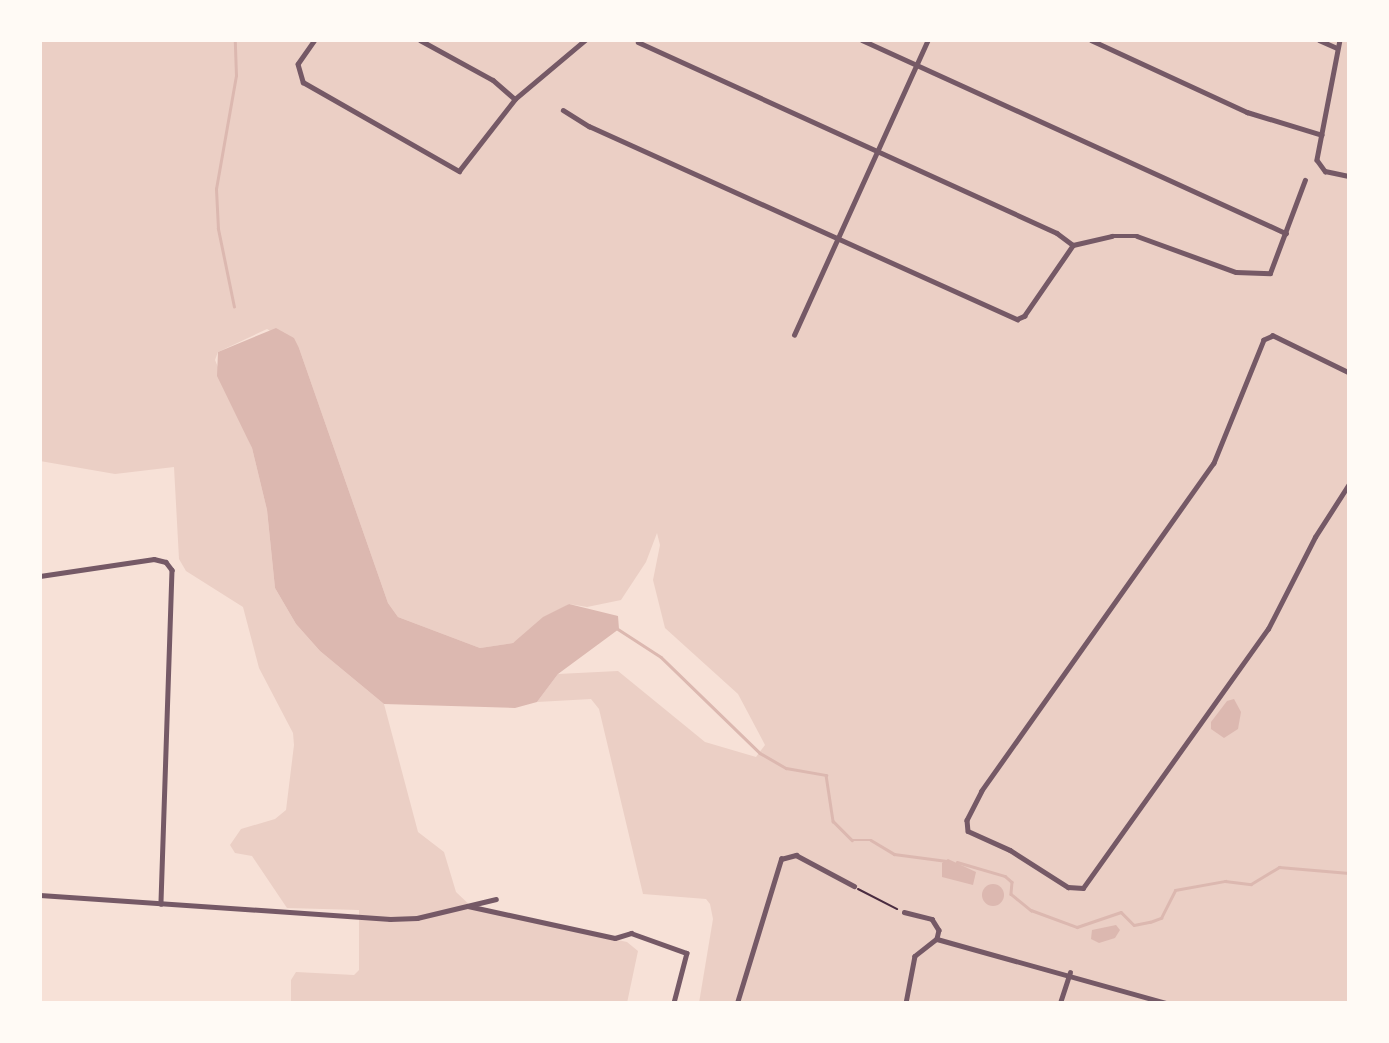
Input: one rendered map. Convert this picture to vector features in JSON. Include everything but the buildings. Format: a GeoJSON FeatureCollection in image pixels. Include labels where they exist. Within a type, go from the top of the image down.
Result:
{"type":"FeatureCollection","features":[{"type":"Feature","properties":{"kind":"street"},"geometry":{"type":"LineString","coordinates":[[315,40],[298,64],[303,82],[459,171],[515,99],[585,40]]}},
{"type":"Feature","properties":{"kind":"street"},"geometry":{"type":"LineString","coordinates":[[420,40],[493,80],[515,99]]}},
{"type":"Feature","properties":{"kind":"street"},"geometry":{"type":"LineString","coordinates":[[862,40],[1286,233]]}},
{"type":"Feature","properties":{"kind":"street"},"geometry":{"type":"LineString","coordinates":[[794,335],[928,40]]}},
{"type":"Feature","properties":{"kind":"street"},"geometry":{"type":"LineString","coordinates":[[1091,40],[1247,112],[1322,135]]}},
{"type":"Feature","properties":{"kind":"street"},"geometry":{"type":"LineString","coordinates":[[1319,40],[1337,48]]}},
{"type":"Feature","properties":{"kind":"street"},"geometry":{"type":"LineString","coordinates":[[1340,40],[1322,135],[1320,167],[1349,176]]}},
{"type":"Feature","properties":{"kind":"street"},"geometry":{"type":"LineString","coordinates":[[638,42],[1057,233],[1073,245]]}},
{"type":"Feature","properties":{"kind":"street"},"geometry":{"type":"LineString","coordinates":[[563,110],[589,126],[1017,319],[1024,316],[1073,245],[1112,236],[1137,236],[1236,272],[1259,276],[1274,269],[1305,180]]}},
{"type":"Feature","properties":{"kind":"street"},"geometry":{"type":"LineString","coordinates":[[1349,373],[1273,336],[1264,340],[1214,463],[982,791],[967,820],[968,831],[1010,850],[1068,887],[1083,888],[1268,629],[1315,537],[1349,484]]}},
{"type":"Feature","properties":{"kind":"street"},"geometry":{"type":"LineString","coordinates":[[40,576],[154,559],[166,562],[172,570],[161,904]]}},
{"type":"Feature","properties":{"kind":"street"},"geometry":{"type":"LineString","coordinates":[[737,1003],[780,859],[796,855],[854,886]]}},
{"type":"Feature","properties":{"kind":"street"},"geometry":{"type":"LineString","coordinates":[[40,895],[390,919],[417,918],[496,899]]}},
{"type":"Feature","properties":{"kind":"street"},"geometry":{"type":"LineString","coordinates":[[467,906],[615,938],[631,933],[687,953],[674,1003]]}},
{"type":"Feature","properties":{"kind":"street"},"geometry":{"type":"LineString","coordinates":[[904,912],[936,921],[937,939]]}},
{"type":"Feature","properties":{"kind":"street"},"geometry":{"type":"LineString","coordinates":[[937,939],[1070,973],[1166,1003]]}},
{"type":"Feature","properties":{"kind":"street"},"geometry":{"type":"LineString","coordinates":[[906,1003],[915,956],[937,939]]}},
{"type":"Feature","properties":{"kind":"street"},"geometry":{"type":"LineString","coordinates":[[1060,1003],[1070,973]]}},
{"type":"Feature","properties":{"kind":"path"},"geometry":{"type":"LineString","coordinates":[[854,886],[904,912]]}},
{"type":"Feature","properties":{"kind":"shaded area"},"geometry":{"type":"Polygon","coordinates":[[[40,40],[1349,40],[1349,1003],[699,1003],[713,919],[710,904],[706,899],[643,894],[599,709],[591,699],[537,702],[558,674],[618,671],[705,742],[756,757],[765,745],[738,694],[665,628],[653,580],[660,545],[657,533],[646,562],[621,600],[587,607],[569,604],[513,643],[480,648],[398,617],[388,603],[299,348],[267,329],[218,352],[215,360],[252,448],[267,510],[275,588],[296,624],[320,651],[384,704],[418,832],[444,852],[456,892],[475,910],[627,942],[638,951],[627,1003],[291,1003],[291,980],[296,972],[354,975],[359,970],[359,910],[287,908],[252,856],[235,853],[230,845],[241,829],[275,819],[286,810],[294,745],[293,733],[259,668],[243,607],[186,571],[179,559],[174,467],[115,474],[40,461],[40,40]]]}},
{"type":"Feature","properties":{"kind":"shaded area"},"geometry":{"type":"Polygon","coordinates":[[[276,328],[294,338],[299,348],[388,603],[398,617],[480,648],[513,643],[543,617],[569,604],[618,616],[619,629],[558,674],[537,702],[515,708],[384,704],[320,651],[296,624],[275,588],[267,510],[252,448],[217,376],[218,352],[276,328]]]}},
{"type":"Feature","properties":{"kind":"shaded area"},"geometry":{"type":"Polygon","coordinates":[[[1234,699],[1241,712],[1238,729],[1224,738],[1211,729],[1211,722],[1227,701],[1234,699]]]}},
{"type":"Feature","properties":{"kind":"shaded area"},"geometry":{"type":"Polygon","coordinates":[[[948,859],[976,872],[973,885],[942,877],[942,863],[948,859]]]}},
{"type":"Feature","properties":{"kind":"shaded area"},"geometry":{"type":"Polygon","coordinates":[[[993,884],[1001,887],[1004,895],[1001,903],[993,906],[985,903],[982,895],[985,887],[993,884]]]}},
{"type":"Feature","properties":{"kind":"shaded area"},"geometry":{"type":"Polygon","coordinates":[[[1116,925],[1120,930],[1115,938],[1099,943],[1091,939],[1092,930],[1116,925]]]}},
{"type":"Feature","properties":{"kind":"waterway"},"geometry":{"type":"LineString","coordinates":[[234,307],[218,229],[216,189],[236,76],[235,40]]}},
{"type":"Feature","properties":{"kind":"waterway"},"geometry":{"type":"LineString","coordinates":[[618,629],[661,657],[760,753],[786,768],[826,775],[833,821],[852,840],[871,840],[894,854],[947,861]]}},
{"type":"Feature","properties":{"kind":"waterway"},"geometry":{"type":"LineString","coordinates":[[957,862],[1005,876],[1012,882],[1011,894],[1031,910],[1077,927],[1121,912],[1134,925],[1150,922],[1161,918],[1175,890],[1225,881],[1251,884],[1279,867],[1349,873]]}}]}
